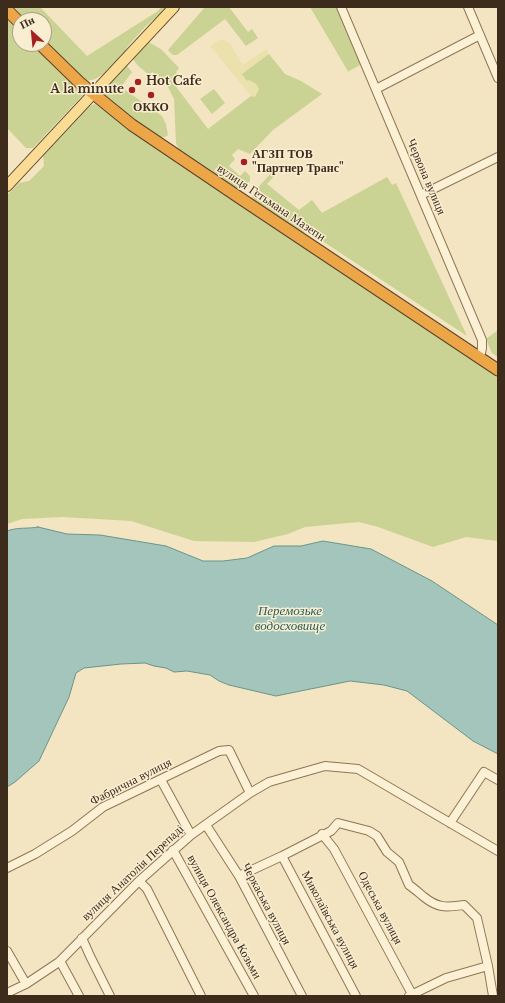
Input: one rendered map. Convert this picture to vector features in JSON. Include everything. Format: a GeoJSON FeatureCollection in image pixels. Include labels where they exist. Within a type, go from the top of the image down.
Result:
{"type":"FeatureCollection","features":[{"type":"Feature","properties":{"kind":"highway","name":"вулиця Гетьмана Мазепи"},"geometry":{"type":"LineString","coordinates":[[48,52],[92,94],[132,125],[498,370]]}},
{"type":"Feature","properties":{"kind":"main road"},"geometry":{"type":"LineString","coordinates":[[7,186],[174,7]]}},
{"type":"Feature","properties":{"kind":"street","name":"Червона вулиця"},"geometry":{"type":"LineString","coordinates":[[341,7],[482,340],[480,358]]}},
{"type":"Feature","properties":{"kind":"street"},"geometry":{"type":"LineString","coordinates":[[468,7],[498,78]]}},
{"type":"Feature","properties":{"kind":"street"},"geometry":{"type":"LineString","coordinates":[[376,89],[480,35]]}},
{"type":"Feature","properties":{"kind":"street"},"geometry":{"type":"LineString","coordinates":[[421,195],[498,157]]}},
{"type":"Feature","properties":{"kind":"street","name":"Фабрична вулиця"},"geometry":{"type":"LineString","coordinates":[[7,868],[72,831],[103,807],[219,751],[229,750],[250,793]]}},
{"type":"Feature","properties":{"kind":"street","name":"вулиця Анатолія Перепаді"},"geometry":{"type":"LineString","coordinates":[[7,993],[26,984],[60,961],[139,881],[173,850],[206,824],[268,782],[325,766],[358,768],[498,851]]}},
{"type":"Feature","properties":{"kind":"street"},"geometry":{"type":"LineString","coordinates":[[450,822],[484,772],[498,780]]}},
{"type":"Feature","properties":{"kind":"street"},"geometry":{"type":"LineString","coordinates":[[161,780],[191,835]]}},
{"type":"Feature","properties":{"kind":"street"},"geometry":{"type":"LineString","coordinates":[[239,876],[282,856],[322,834],[331,831],[338,823],[370,831],[377,836],[387,852],[399,862],[409,885],[417,889],[424,897],[436,906],[446,908],[464,905],[477,918],[493,996]]}},
{"type":"Feature","properties":{"kind":"street","name":"Черкаська вулиця"},"geometry":{"type":"LineString","coordinates":[[206,824],[239,876],[302,996]]}},
{"type":"Feature","properties":{"kind":"street","name":"Одеська вулиця"},"geometry":{"type":"LineString","coordinates":[[322,834],[334,848],[411,995]]}},
{"type":"Feature","properties":{"kind":"street","name":"вулиця Олександра Козьми"},"geometry":{"type":"LineString","coordinates":[[173,850],[254,996]]}},
{"type":"Feature","properties":{"kind":"street","name":"Миколаївська вулиця"},"geometry":{"type":"LineString","coordinates":[[282,856],[356,996]]}},
{"type":"Feature","properties":{"kind":"street"},"geometry":{"type":"LineString","coordinates":[[139,881],[147,889],[201,996]]}},
{"type":"Feature","properties":{"kind":"street"},"geometry":{"type":"LineString","coordinates":[[82,938],[110,996]]}},
{"type":"Feature","properties":{"kind":"street"},"geometry":{"type":"LineString","coordinates":[[7,952],[26,984]]}},
{"type":"Feature","properties":{"kind":"street"},"geometry":{"type":"LineString","coordinates":[[60,961],[79,996]]}},
{"type":"Feature","properties":{"kind":"street"},"geometry":{"type":"LineString","coordinates":[[411,995],[446,978],[488,966]]}},
{"type":"Feature","properties":{"kind":"shaded area"},"geometry":{"type":"Polygon","coordinates":[[[219,40],[224,40],[230,44],[243,65],[266,49],[269,54],[243,74],[247,81],[249,80],[256,84],[259,89],[255,97],[251,96],[210,46],[219,40]]]}},
{"type":"Feature","properties":{"kind":"green space"},"geometry":{"type":"Polygon","coordinates":[[[13,7],[40,7],[45,12],[18,12],[13,7]]]}},
{"type":"Feature","properties":{"kind":"green space"},"geometry":{"type":"Polygon","coordinates":[[[161,7],[168,7],[145,27],[128,46],[123,56],[101,76],[95,79],[86,80],[64,62],[52,49],[52,20],[87,56],[158,11],[161,7]]]}},
{"type":"Feature","properties":{"kind":"green space"},"geometry":{"type":"Polygon","coordinates":[[[205,7],[229,7],[248,32],[252,29],[258,38],[246,46],[225,19],[177,55],[173,55],[168,50],[205,7]]]}},
{"type":"Feature","properties":{"kind":"green space"},"geometry":{"type":"Polygon","coordinates":[[[310,7],[336,7],[362,64],[349,71],[349,73],[310,7]]]}},
{"type":"Feature","properties":{"kind":"green space"},"geometry":{"type":"Polygon","coordinates":[[[7,17],[12,22],[12,52],[42,52],[83,91],[84,94],[33,148],[26,148],[7,128],[7,17]]]}},
{"type":"Feature","properties":{"kind":"green space"},"geometry":{"type":"Polygon","coordinates":[[[149,42],[162,50],[179,68],[176,72],[178,75],[171,80],[208,129],[251,96],[255,97],[259,89],[256,84],[249,80],[247,81],[242,74],[269,54],[285,74],[301,81],[322,94],[273,130],[250,154],[238,149],[232,155],[235,159],[229,166],[240,176],[245,171],[250,176],[250,181],[242,188],[235,188],[180,152],[176,143],[174,99],[167,85],[158,80],[160,77],[152,72],[150,75],[143,70],[133,59],[149,42]]]}},
{"type":"Feature","properties":{"kind":"green space"},"geometry":{"type":"Polygon","coordinates":[[[127,66],[132,72],[121,87],[162,116],[166,124],[168,135],[165,137],[158,137],[106,99],[105,90],[107,85],[127,66]]]}},
{"type":"Feature","properties":{"kind":"green space"},"geometry":{"type":"Polygon","coordinates":[[[214,89],[225,103],[212,114],[200,99],[214,89]]]}},
{"type":"Feature","properties":{"kind":"green space"},"geometry":{"type":"Polygon","coordinates":[[[95,104],[168,156],[193,171],[498,377],[498,541],[466,537],[433,547],[378,527],[359,522],[305,527],[288,534],[254,542],[194,541],[131,521],[63,517],[22,519],[7,524],[7,195],[19,183],[29,181],[44,166],[43,155],[75,118],[89,106],[95,104]]]}},
{"type":"Feature","properties":{"kind":"green space"},"geometry":{"type":"Polygon","coordinates":[[[274,170],[277,173],[267,184],[299,210],[312,200],[322,213],[387,177],[392,185],[396,183],[467,336],[307,231],[303,233],[252,200],[253,193],[274,170]]]}},
{"type":"Feature","properties":{"kind":"green space"},"geometry":{"type":"Polygon","coordinates":[[[498,330],[498,357],[492,353],[486,339],[498,330]]]}},
{"type":"Feature","properties":{"kind":"water","name":"Перемозьке водосховище"},"geometry":{"type":"Polygon","coordinates":[[[38,527],[67,534],[100,535],[166,546],[203,561],[223,561],[247,558],[274,546],[301,546],[323,541],[371,549],[432,581],[498,625],[498,754],[473,741],[407,691],[384,685],[350,681],[276,696],[229,685],[210,675],[187,671],[174,672],[166,668],[145,663],[121,664],[84,668],[76,673],[69,697],[39,761],[7,787],[7,531],[38,527]]]}},
{"type":"Feature","properties":{"kind":"place","name":"Hot Cafe"},"geometry":{"type":"Point","coordinates":[138,82]}},
{"type":"Feature","properties":{"kind":"place","name":"A la minute"},"geometry":{"type":"Point","coordinates":[132,90]}},
{"type":"Feature","properties":{"kind":"place","name":"ОККО"},"geometry":{"type":"Point","coordinates":[151,95]}},
{"type":"Feature","properties":{"kind":"place","name":"АГЗП ТОВ \"Партнер Транс\""},"geometry":{"type":"Point","coordinates":[244,162]}}]}
